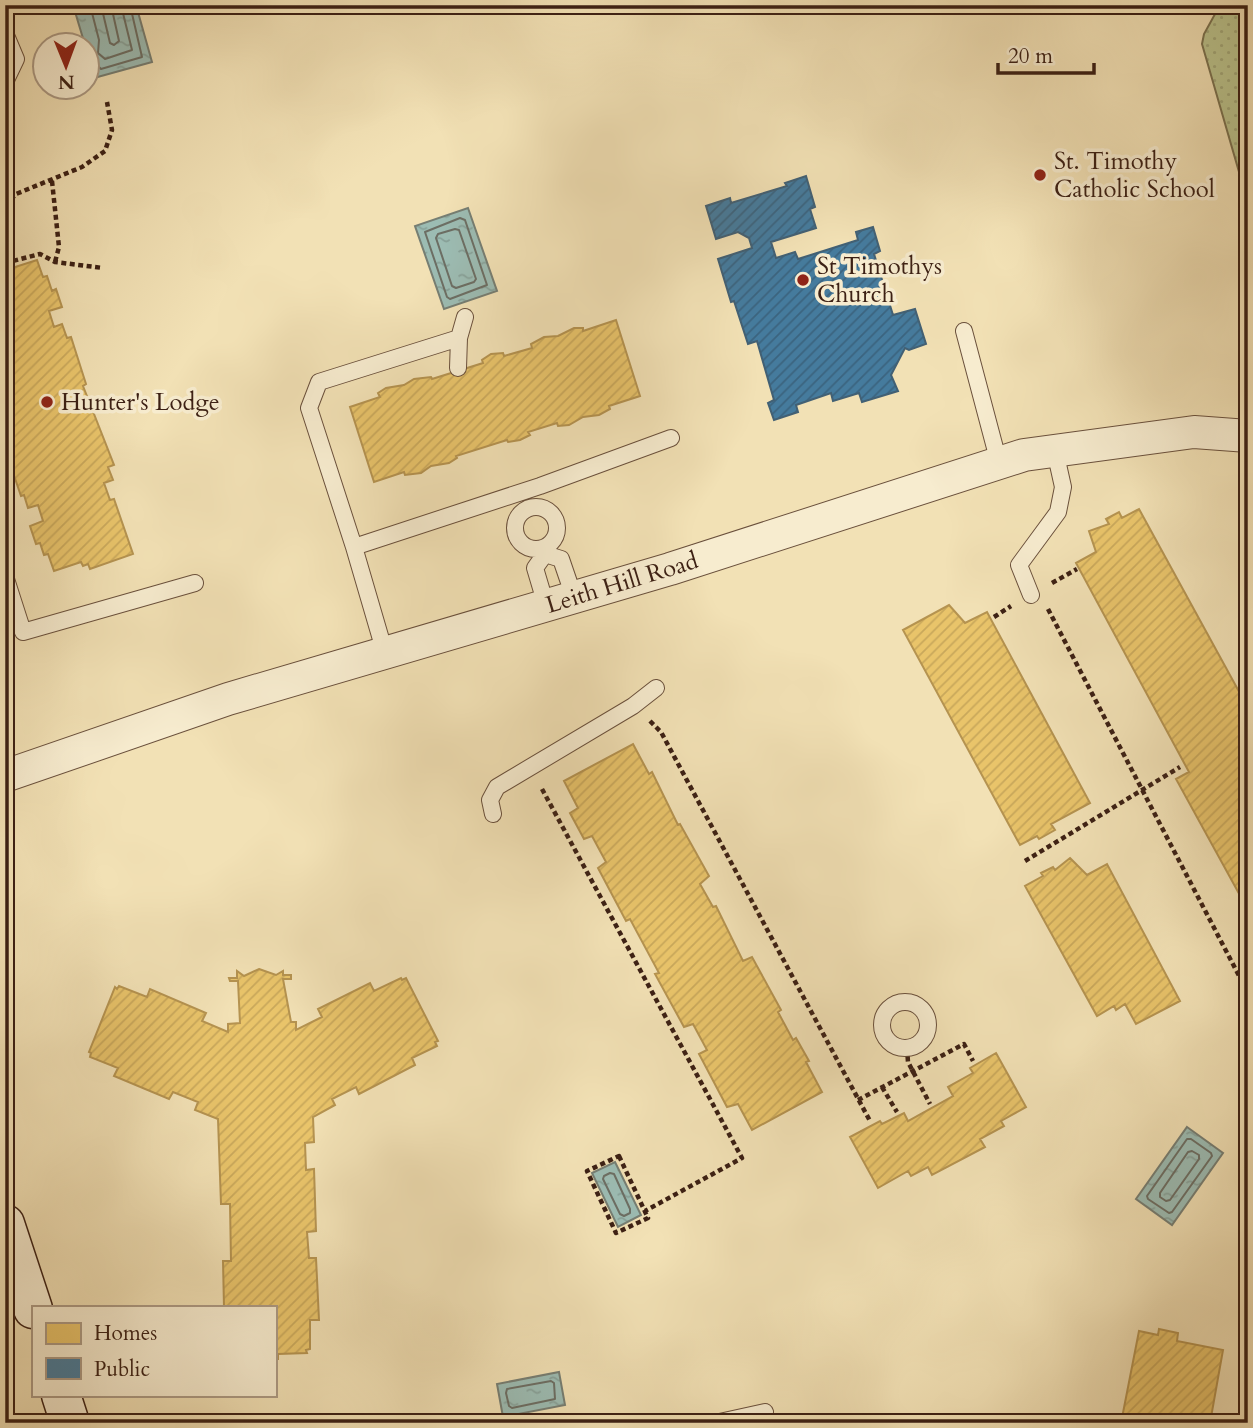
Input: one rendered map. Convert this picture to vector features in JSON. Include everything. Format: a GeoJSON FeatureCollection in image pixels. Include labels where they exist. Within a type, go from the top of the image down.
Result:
{"type":"FeatureCollection","features":[{"type":"Feature","properties":{"kind":"main road"},"geometry":{"type":"LineString","coordinates":[[5,1224],[32,1306]]}},
{"type":"Feature","properties":{"kind":"main road"},"geometry":{"type":"LineString","coordinates":[[61,1396],[71,1423]]}},
{"type":"Feature","properties":{"kind":"street","name":"Leith Hill Road"},"geometry":{"type":"LineString","coordinates":[[5,776],[228,699],[682,565],[1024,455],[1194,432],[1248,436]]}},
{"type":"Feature","properties":{"kind":"lane"},"geometry":{"type":"LineString","coordinates":[[5,33],[16,59],[5,82]]}},
{"type":"Feature","properties":{"kind":"lane"},"geometry":{"type":"LineString","coordinates":[[457,368],[459,338],[465,317]]}},
{"type":"Feature","properties":{"kind":"lane"},"geometry":{"type":"LineString","coordinates":[[964,331],[999,463]]}},
{"type":"Feature","properties":{"kind":"lane"},"geometry":{"type":"LineString","coordinates":[[385,653],[309,408],[319,382],[459,338]]}},
{"type":"Feature","properties":{"kind":"lane"},"geometry":{"type":"LineString","coordinates":[[354,547],[525,491],[671,438]]}},
{"type":"Feature","properties":{"kind":"lane"},"geometry":{"type":"LineString","coordinates":[[1038,599],[1019,565],[1058,512],[1063,487],[1055,451]]}},
{"type":"Feature","properties":{"kind":"lane"},"geometry":{"type":"LineString","coordinates":[[525,491],[530,508]]}},
{"type":"Feature","properties":{"kind":"lane"},"geometry":{"type":"LineString","coordinates":[[560,601],[535,568],[544,551],[555,538],[558,524],[551,512],[537,506],[519,515],[516,535],[531,549],[544,551],[561,559],[560,601]]}},
{"type":"Feature","properties":{"kind":"lane"},"geometry":{"type":"LineString","coordinates":[[5,576],[23,632],[195,583]]}},
{"type":"Feature","properties":{"kind":"lane"},"geometry":{"type":"LineString","coordinates":[[493,814],[490,800],[497,787],[633,706],[656,688]]}},
{"type":"Feature","properties":{"kind":"lane"},"geometry":{"type":"LineString","coordinates":[[715,1423],[765,1412]]}},
{"type":"Feature","properties":{"kind":"path"},"geometry":{"type":"LineString","coordinates":[[5,206],[16,194],[82,167],[105,151],[112,130],[107,102]]}},
{"type":"Feature","properties":{"kind":"path"},"geometry":{"type":"LineString","coordinates":[[52,181],[59,247],[55,262]]}},
{"type":"Feature","properties":{"kind":"path"},"geometry":{"type":"LineString","coordinates":[[5,264],[40,254],[55,262],[103,268]]}},
{"type":"Feature","properties":{"kind":"path"},"geometry":{"type":"LineString","coordinates":[[1038,599],[1248,993]]}},
{"type":"Feature","properties":{"kind":"path"},"geometry":{"type":"LineString","coordinates":[[643,722],[650,721],[661,732],[870,1121]]}},
{"type":"Feature","properties":{"kind":"path"},"geometry":{"type":"LineString","coordinates":[[1025,861],[1180,767]]}},
{"type":"Feature","properties":{"kind":"path"},"geometry":{"type":"LineString","coordinates":[[540,780],[542,790],[742,1158],[645,1211]]}},
{"type":"Feature","properties":{"kind":"path"},"geometry":{"type":"LineString","coordinates":[[858,1100],[964,1044],[972,1061]]}},
{"type":"Feature","properties":{"kind":"path"},"geometry":{"type":"LineString","coordinates":[[907,1048],[908,1062],[930,1104]]}},
{"type":"Feature","properties":{"kind":"path"},"geometry":{"type":"LineString","coordinates":[[882,1087],[897,1112]]}},
{"type":"Feature","properties":{"kind":"path"},"geometry":{"type":"LineString","coordinates":[[619,1156],[645,1211],[648,1218],[615,1233],[587,1171],[619,1156]]}},
{"type":"Feature","properties":{"kind":"green space"},"geometry":{"type":"Polygon","coordinates":[[[1220,5],[1248,5],[1248,203],[1202,44],[1204,34],[1220,5]]]}},
{"type":"Feature","properties":{"kind":"water"},"geometry":{"type":"Polygon","coordinates":[[[73,5],[136,5],[152,62],[102,76],[102,32],[81,32],[73,5]]]}},
{"type":"Feature","properties":{"kind":"water"},"geometry":{"type":"Polygon","coordinates":[[[468,208],[497,291],[444,309],[415,226],[468,208]]]}},
{"type":"Feature","properties":{"kind":"water"},"geometry":{"type":"Polygon","coordinates":[[[1187,1127],[1223,1153],[1172,1225],[1136,1199],[1187,1127]]]}},
{"type":"Feature","properties":{"kind":"water"},"geometry":{"type":"Polygon","coordinates":[[[615,1162],[641,1215],[618,1227],[592,1173],[615,1162]]]}},
{"type":"Feature","properties":{"kind":"water"},"geometry":{"type":"Polygon","coordinates":[[[559,1372],[565,1405],[503,1417],[497,1384],[559,1372]]]}},
{"type":"Feature","properties":{"kind":"building: Homes","name":"Hunter's Lodge"},"geometry":{"type":"Polygon","coordinates":[[[37,260],[52,291],[56,289],[62,307],[49,311],[54,327],[62,324],[67,338],[71,337],[86,384],[83,386],[114,465],[108,467],[113,480],[104,483],[110,500],[114,499],[133,554],[90,569],[88,564],[83,566],[81,562],[54,571],[48,554],[44,555],[40,543],[36,544],[30,526],[43,521],[38,505],[28,508],[9,461],[5,463],[5,267],[8,266],[9,269],[37,260]]]}},
{"type":"Feature","properties":{"kind":"building: Homes"},"geometry":{"type":"Polygon","coordinates":[[[616,320],[640,396],[609,406],[610,409],[599,415],[583,417],[569,425],[558,426],[557,423],[528,432],[530,435],[520,440],[507,440],[456,456],[457,458],[449,463],[431,466],[421,473],[405,475],[404,472],[374,482],[350,407],[380,397],[378,393],[386,388],[404,385],[414,379],[432,379],[483,363],[482,360],[491,354],[503,353],[504,356],[532,348],[531,344],[544,337],[558,336],[574,328],[583,328],[583,331],[616,320]]]}},
{"type":"Feature","properties":{"kind":"building: Homes"},"geometry":{"type":"Polygon","coordinates":[[[1139,509],[1248,708],[1248,721],[1240,725],[1248,739],[1248,910],[1176,779],[1189,772],[1076,563],[1096,552],[1089,531],[1109,524],[1106,519],[1119,512],[1122,518],[1139,509]]]}},
{"type":"Feature","properties":{"kind":"building: Homes"},"geometry":{"type":"Polygon","coordinates":[[[949,605],[965,623],[987,612],[1090,803],[1051,824],[1055,830],[1039,839],[1037,836],[1020,845],[903,630],[949,605]]]}},
{"type":"Feature","properties":{"kind":"building: Homes"},"geometry":{"type":"Polygon","coordinates":[[[633,744],[649,774],[652,772],[678,825],[680,824],[709,876],[700,884],[713,907],[716,906],[743,961],[752,957],[781,1010],[778,1012],[793,1040],[796,1038],[809,1061],[806,1062],[822,1092],[752,1130],[738,1104],[727,1107],[699,1054],[707,1050],[693,1024],[684,1027],[655,974],[659,973],[630,919],[626,921],[598,868],[606,862],[592,836],[584,839],[570,813],[578,808],[564,781],[633,744]]]}},
{"type":"Feature","properties":{"kind":"building: Homes"},"geometry":{"type":"Polygon","coordinates":[[[1070,858],[1087,875],[1107,864],[1180,1001],[1136,1024],[1125,1004],[1116,1010],[1114,1006],[1097,1016],[1025,886],[1043,876],[1041,873],[1053,867],[1055,870],[1070,858]]]}},
{"type":"Feature","properties":{"kind":"building: Homes"},"geometry":{"type":"Polygon","coordinates":[[[259,969],[276,975],[283,971],[283,975],[291,975],[291,979],[283,979],[291,1022],[296,1022],[296,1030],[322,1017],[318,1009],[370,983],[374,991],[406,978],[438,1041],[435,1042],[437,1046],[412,1058],[415,1065],[359,1094],[356,1087],[332,1099],[335,1105],[313,1117],[314,1142],[305,1143],[306,1170],[314,1169],[316,1231],[307,1232],[309,1258],[316,1258],[319,1320],[310,1320],[310,1349],[306,1350],[307,1353],[278,1354],[278,1359],[276,1306],[224,1306],[223,1261],[231,1261],[230,1204],[221,1204],[218,1119],[195,1110],[198,1102],[173,1092],[169,1099],[114,1076],[118,1068],[90,1057],[89,1052],[115,987],[117,989],[119,986],[147,997],[150,989],[206,1013],[202,1021],[228,1032],[228,1024],[240,1023],[238,981],[230,981],[229,978],[237,978],[237,971],[244,976],[259,969]]]}},
{"type":"Feature","properties":{"kind":"building: Homes"},"geometry":{"type":"Polygon","coordinates":[[[996,1053],[1026,1107],[1001,1121],[1004,1126],[980,1139],[985,1147],[932,1175],[928,1167],[911,1176],[908,1171],[878,1188],[850,1137],[880,1121],[882,1124],[904,1113],[908,1121],[953,1096],[948,1087],[973,1073],[970,1068],[996,1053]]]}},
{"type":"Feature","properties":{"kind":"building: Homes"},"geometry":{"type":"Polygon","coordinates":[[[1159,1329],[1178,1333],[1177,1341],[1223,1350],[1210,1423],[1121,1423],[1139,1331],[1158,1335],[1159,1329]]]}},
{"type":"Feature","properties":{"kind":"building: Public","name":"St Timothys Church"},"geometry":{"type":"Polygon","coordinates":[[[806,176],[815,207],[810,209],[816,228],[771,242],[776,258],[795,252],[798,259],[858,240],[856,232],[873,227],[880,251],[874,254],[893,315],[915,309],[926,344],[909,350],[905,348],[891,375],[898,391],[862,402],[859,393],[833,401],[831,393],[796,405],[798,412],[774,420],[768,403],[774,400],[757,341],[748,344],[718,259],[752,248],[749,238],[738,232],[716,239],[706,206],[730,198],[731,203],[787,186],[785,183],[806,176]]]}},
{"type":"Feature","properties":{"kind":"place","name":"St. Timothy Catholic School"},"geometry":{"type":"Point","coordinates":[1040,175]}},
{"type":"Feature","properties":{"kind":"place","name":"St Timothys Church"},"geometry":{"type":"Point","coordinates":[803,280]}},
{"type":"Feature","properties":{"kind":"place","name":"Hunter's Lodge"},"geometry":{"type":"Point","coordinates":[47,402]}}]}
